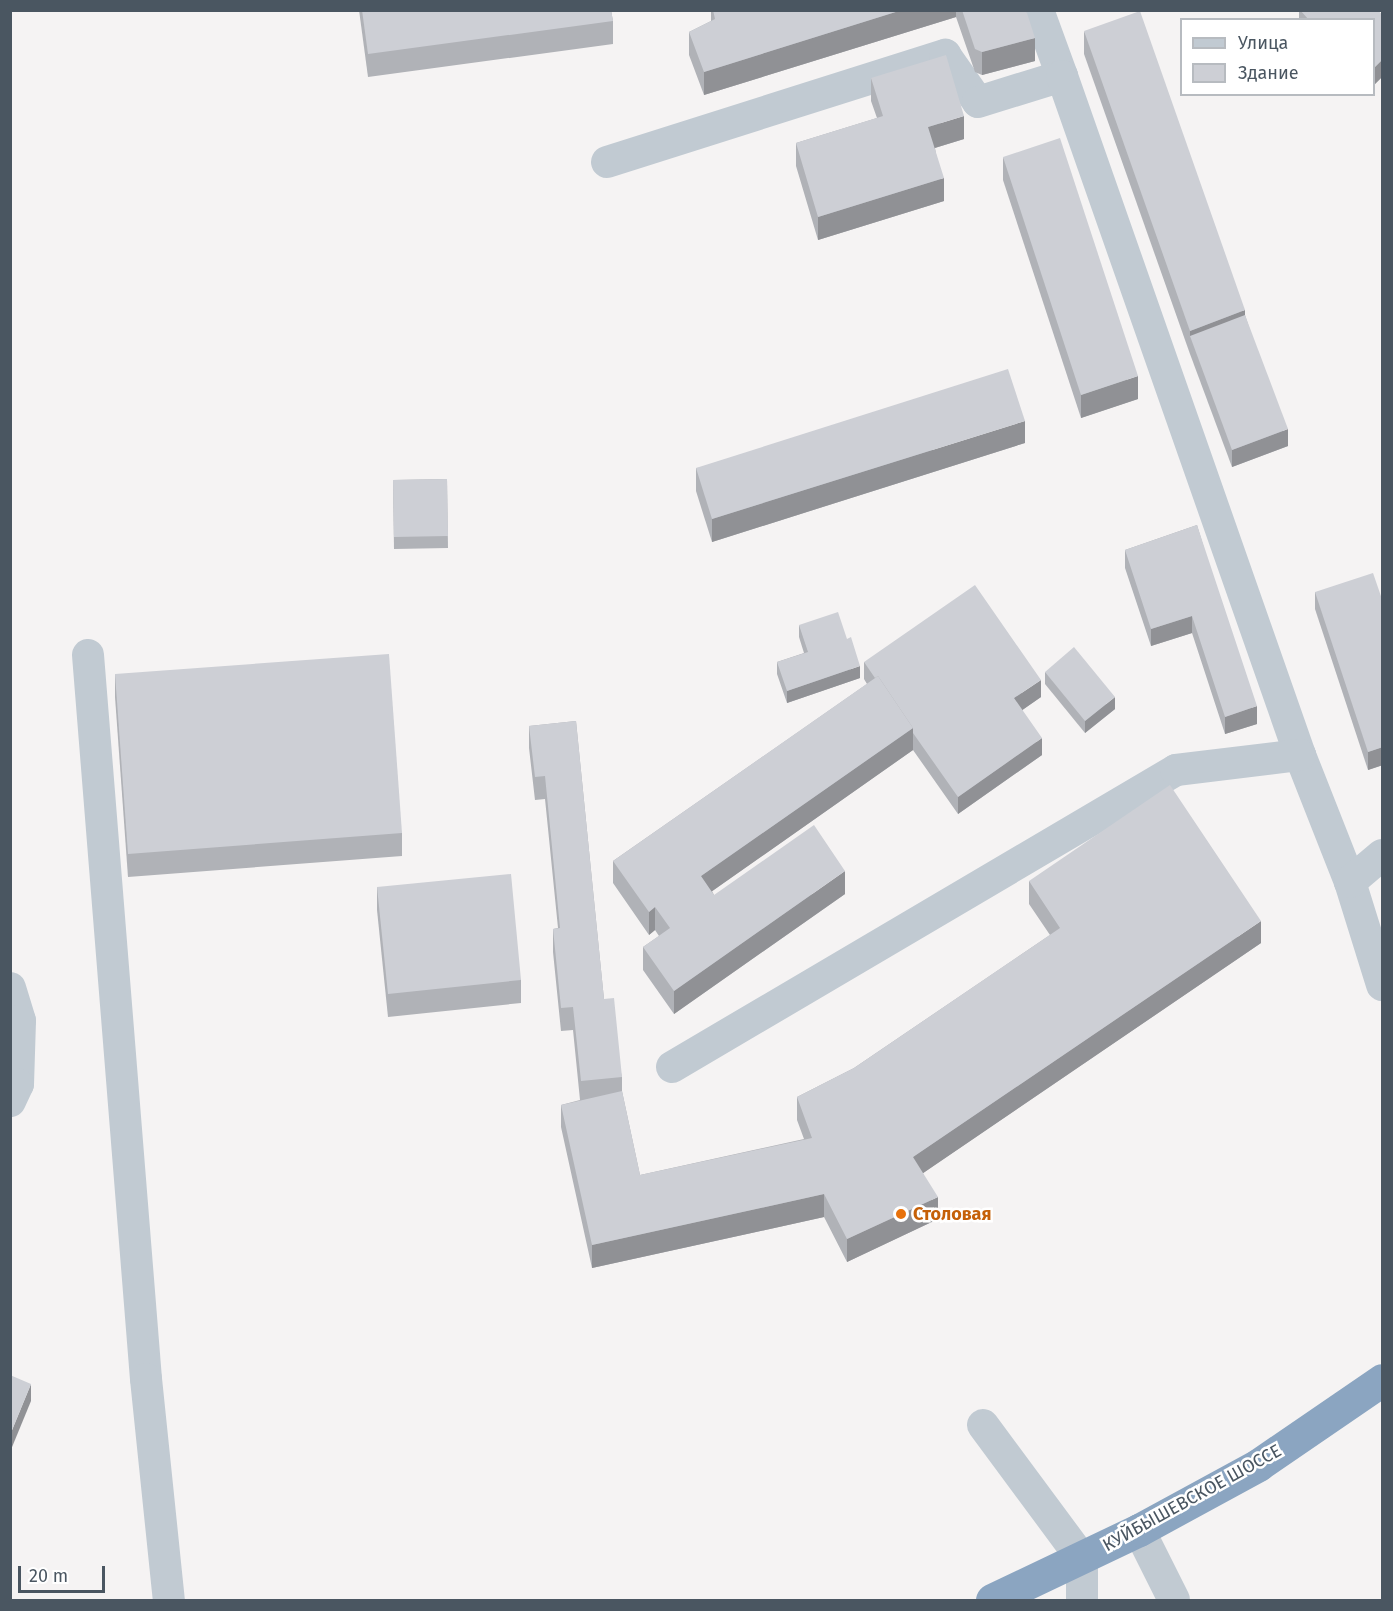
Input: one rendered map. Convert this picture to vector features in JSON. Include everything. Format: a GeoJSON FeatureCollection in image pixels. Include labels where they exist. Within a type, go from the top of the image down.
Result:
{"type":"FeatureCollection","features":[{"type":"Feature","properties":{"kind":"highway","name":"КУЙБЫШЕВСКОЕ ШОССЕ"},"geometry":{"type":"LineString","coordinates":[[992,1600],[1082,1559],[1258,1465],[1383,1380]]}},
{"type":"Feature","properties":{"kind":"lane"},"geometry":{"type":"LineString","coordinates":[[1038,10],[1300,755],[1350,882],[1383,985]]}},
{"type":"Feature","properties":{"kind":"lane"},"geometry":{"type":"LineString","coordinates":[[607,162],[945,55],[978,102],[1062,76]]}},
{"type":"Feature","properties":{"kind":"lane"},"geometry":{"type":"LineString","coordinates":[[88,656],[146,1379],[169,1600]]}},
{"type":"Feature","properties":{"kind":"lane"},"geometry":{"type":"LineString","coordinates":[[672,1067],[1176,770],[1300,755]]}},
{"type":"Feature","properties":{"kind":"lane"},"geometry":{"type":"LineString","coordinates":[[1350,882],[1383,855]]}},
{"type":"Feature","properties":{"kind":"lane"},"geometry":{"type":"LineString","coordinates":[[10,988],[20,1021],[18,1084],[10,1101]]}},
{"type":"Feature","properties":{"kind":"lane"},"geometry":{"type":"LineString","coordinates":[[983,1425],[1082,1559],[1082,1600]]}},
{"type":"Feature","properties":{"kind":"lane"},"geometry":{"type":"LineString","coordinates":[[1139,1530],[1174,1600]]}},
{"type":"Feature","properties":{"kind":"building"},"geometry":{"type":"Polygon","coordinates":[[[362,10],[611,10],[613,21],[368,54],[362,10]]]}},
{"type":"Feature","properties":{"kind":"building"},"geometry":{"type":"Polygon","coordinates":[[[713,10],[902,10],[704,72],[689,32],[715,19],[713,10]]]}},
{"type":"Feature","properties":{"kind":"building"},"geometry":{"type":"Polygon","coordinates":[[[962,10],[1026,10],[1035,38],[982,52],[975,49],[962,10]]]}},
{"type":"Feature","properties":{"kind":"building"},"geometry":{"type":"Polygon","coordinates":[[[1300,10],[1377,10],[1383,16],[1383,59],[1375,67],[1375,18],[1307,18],[1300,10]]]}},
{"type":"Feature","properties":{"kind":"building"},"geometry":{"type":"Polygon","coordinates":[[[1140,11],[1245,310],[1190,331],[1084,31],[1140,11]]]}},
{"type":"Feature","properties":{"kind":"building"},"geometry":{"type":"Polygon","coordinates":[[[946,55],[964,116],[928,127],[944,178],[818,217],[796,143],[883,116],[871,78],[946,55]]]}},
{"type":"Feature","properties":{"kind":"building"},"geometry":{"type":"Polygon","coordinates":[[[1060,138],[1138,376],[1081,395],[1003,157],[1060,138]]]}},
{"type":"Feature","properties":{"kind":"building"},"geometry":{"type":"Polygon","coordinates":[[[1245,315],[1288,429],[1232,450],[1190,336],[1245,315]]]}},
{"type":"Feature","properties":{"kind":"building"},"geometry":{"type":"Polygon","coordinates":[[[1008,369],[1025,421],[712,519],[696,468],[1008,369]]]}},
{"type":"Feature","properties":{"kind":"building"},"geometry":{"type":"Polygon","coordinates":[[[447,479],[448,536],[394,537],[393,480],[447,479]]]}},
{"type":"Feature","properties":{"kind":"building"},"geometry":{"type":"Polygon","coordinates":[[[1197,525],[1257,706],[1225,717],[1192,616],[1151,629],[1125,550],[1197,525]]]}},
{"type":"Feature","properties":{"kind":"building"},"geometry":{"type":"Polygon","coordinates":[[[1373,573],[1383,602],[1383,747],[1368,752],[1315,592],[1373,573]]]}},
{"type":"Feature","properties":{"kind":"building"},"geometry":{"type":"Polygon","coordinates":[[[975,585],[1041,680],[1014,698],[1042,738],[958,797],[913,733],[913,728],[878,676],[875,678],[864,662],[975,585]]]}},
{"type":"Feature","properties":{"kind":"building"},"geometry":{"type":"Polygon","coordinates":[[[838,612],[847,639],[851,637],[860,666],[787,691],[777,662],[808,652],[799,625],[838,612]]]}},
{"type":"Feature","properties":{"kind":"building"},"geometry":{"type":"Polygon","coordinates":[[[1074,647],[1115,697],[1085,721],[1045,672],[1074,647]]]}},
{"type":"Feature","properties":{"kind":"building"},"geometry":{"type":"Polygon","coordinates":[[[389,654],[402,833],[128,854],[115,674],[389,654]]]}},
{"type":"Feature","properties":{"kind":"building"},"geometry":{"type":"Polygon","coordinates":[[[878,676],[913,728],[701,876],[714,895],[814,825],[845,871],[674,991],[643,947],[670,928],[655,907],[649,912],[613,861],[878,676]]]}},
{"type":"Feature","properties":{"kind":"building"},"geometry":{"type":"Polygon","coordinates":[[[576,721],[604,999],[614,998],[622,1077],[581,1081],[573,1007],[561,1008],[553,929],[560,928],[545,776],[535,777],[529,726],[576,721]]]}},
{"type":"Feature","properties":{"kind":"building"},"geometry":{"type":"Polygon","coordinates":[[[1170,785],[1261,921],[913,1157],[938,1197],[847,1239],[824,1194],[592,1245],[561,1105],[622,1091],[640,1175],[812,1138],[797,1097],[854,1068],[1060,928],[1029,881],[1170,785]]]}},
{"type":"Feature","properties":{"kind":"building"},"geometry":{"type":"Polygon","coordinates":[[[511,874],[521,980],[388,994],[377,887],[511,874]]]}},
{"type":"Feature","properties":{"kind":"building"},"geometry":{"type":"Polygon","coordinates":[[[10,1375],[31,1384],[10,1435],[10,1375]]]}},
{"type":"Feature","properties":{"kind":"place","name":"Столовая"},"geometry":{"type":"Point","coordinates":[901,1214]}}]}
